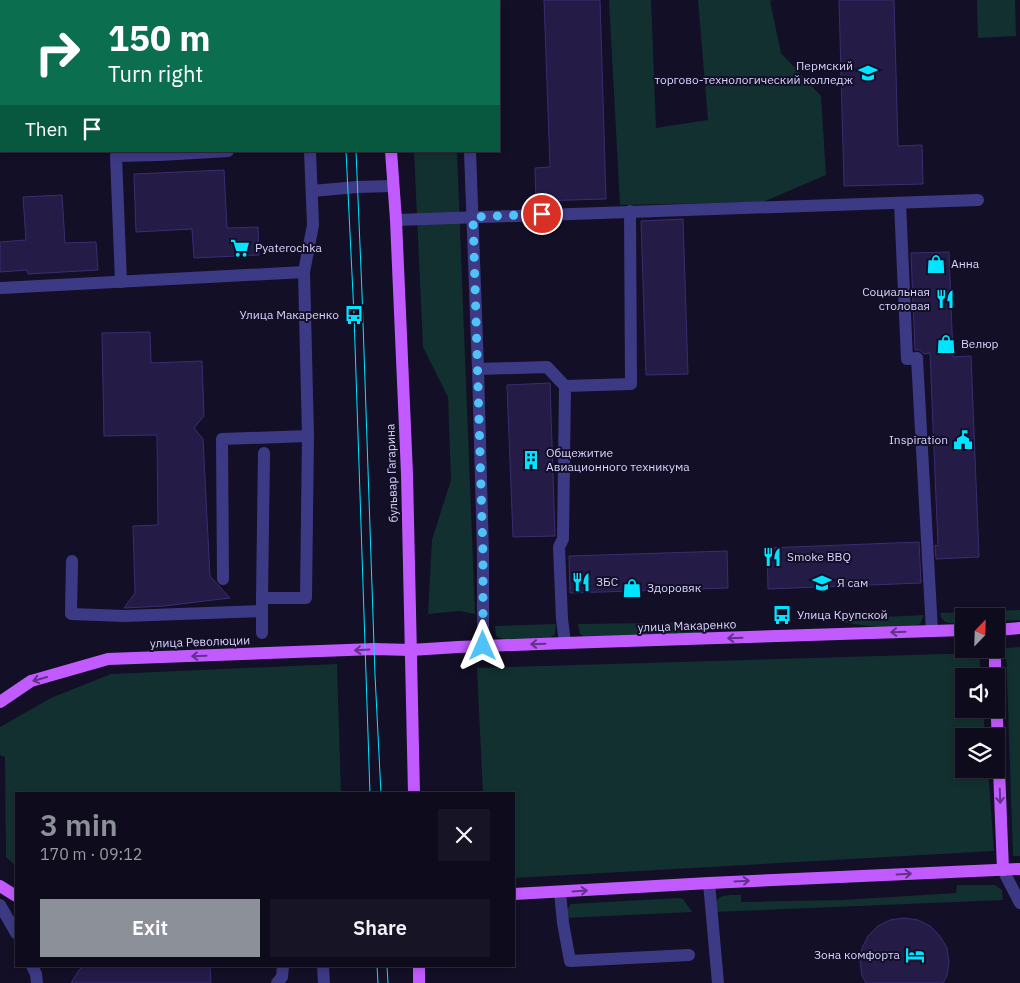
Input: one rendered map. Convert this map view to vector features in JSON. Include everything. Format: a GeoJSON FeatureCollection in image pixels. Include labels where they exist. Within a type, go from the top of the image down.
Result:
{"type":"FeatureCollection","features":[{"type":"Feature","properties":{"kind":"main road","name":"бульвар Гагарина"},"geometry":{"type":"LineString","coordinates":[[391,152],[396,220],[407,474],[414,792]]}},
{"type":"Feature","properties":{"kind":"main road"},"geometry":{"type":"LineString","coordinates":[[1005,629],[1020,628]]}},
{"type":"Feature","properties":{"kind":"main road","name":"улица Макаренко"},"geometry":{"type":"LineString","coordinates":[[410,650],[955,630]]}},
{"type":"Feature","properties":{"kind":"main road","name":"улица Революции"},"geometry":{"type":"LineString","coordinates":[[0,702],[31,681],[108,659],[410,650]]}},
{"type":"Feature","properties":{"kind":"main road"},"geometry":{"type":"LineString","coordinates":[[997,718],[1003,870]]}},
{"type":"Feature","properties":{"kind":"main road"},"geometry":{"type":"LineString","coordinates":[[515,894],[1020,869]]}},
{"type":"Feature","properties":{"kind":"main road"},"geometry":{"type":"LineString","coordinates":[[0,886],[15,895]]}},
{"type":"Feature","properties":{"kind":"main road"},"geometry":{"type":"LineString","coordinates":[[419,967],[420,983]]}},
{"type":"Feature","properties":{"kind":"street"},"geometry":{"type":"LineString","coordinates":[[121,282],[116,156],[194,152]]}},
{"type":"Feature","properties":{"kind":"street"},"geometry":{"type":"LineString","coordinates":[[262,598],[306,598],[308,436],[304,272],[313,225],[310,152]]}},
{"type":"Feature","properties":{"kind":"street"},"geometry":{"type":"LineString","coordinates":[[470,152],[483,554],[483,646]]}},
{"type":"Feature","properties":{"kind":"street"},"geometry":{"type":"LineString","coordinates":[[312,191],[357,186],[393,186]]}},
{"type":"Feature","properties":{"kind":"street"},"geometry":{"type":"LineString","coordinates":[[396,220],[978,200]]}},
{"type":"Feature","properties":{"kind":"street"},"geometry":{"type":"LineString","coordinates":[[900,203],[907,359],[917,358],[932,631]]}},
{"type":"Feature","properties":{"kind":"street"},"geometry":{"type":"LineString","coordinates":[[566,386],[631,384],[630,211]]}},
{"type":"Feature","properties":{"kind":"street"},"geometry":{"type":"LineString","coordinates":[[1,288],[304,272]]}},
{"type":"Feature","properties":{"kind":"street"},"geometry":{"type":"LineString","coordinates":[[478,369],[547,367],[566,386],[563,539],[558,547],[565,643]]}},
{"type":"Feature","properties":{"kind":"street"},"geometry":{"type":"LineString","coordinates":[[223,579],[222,440],[308,436]]}},
{"type":"Feature","properties":{"kind":"street"},"geometry":{"type":"LineString","coordinates":[[262,633],[264,453]]}},
{"type":"Feature","properties":{"kind":"street"},"geometry":{"type":"LineString","coordinates":[[72,561],[71,614],[124,616],[262,611]]}},
{"type":"Feature","properties":{"kind":"street"},"geometry":{"type":"LineString","coordinates":[[1003,870],[1020,903]]}},
{"type":"Feature","properties":{"kind":"street"},"geometry":{"type":"LineString","coordinates":[[709,883],[718,983]]}},
{"type":"Feature","properties":{"kind":"street"},"geometry":{"type":"LineString","coordinates":[[560,892],[562,923],[570,961],[688,955]]}},
{"type":"Feature","properties":{"kind":"street"},"geometry":{"type":"LineString","coordinates":[[0,905],[15,931]]}},
{"type":"Feature","properties":{"kind":"street"},"geometry":{"type":"LineString","coordinates":[[32,967],[37,983]]}},
{"type":"Feature","properties":{"kind":"street"},"geometry":{"type":"LineString","coordinates":[[276,983],[282,977],[283,967]]}},
{"type":"Feature","properties":{"kind":"street"},"geometry":{"type":"LineString","coordinates":[[323,967],[324,983]]}},
{"type":"Feature","properties":{"kind":"green space"},"geometry":{"type":"Polygon","coordinates":[[[609,0],[651,0],[656,128],[708,120],[698,0],[773,0],[770,1],[781,53],[821,96],[826,175],[763,202],[620,205],[609,0]]]}},
{"type":"Feature","properties":{"kind":"green space"},"geometry":{"type":"Polygon","coordinates":[[[977,0],[1015,0],[1016,36],[978,38],[977,0]]]}},
{"type":"Feature","properties":{"kind":"green space"},"geometry":{"type":"Polygon","coordinates":[[[414,152],[457,152],[475,614],[459,611],[428,614],[432,540],[451,480],[448,397],[423,347],[414,152]]]}},
{"type":"Feature","properties":{"kind":"green space"},"geometry":{"type":"Polygon","coordinates":[[[1020,610],[1020,620],[1005,621],[1005,611],[1020,610]]]}},
{"type":"Feature","properties":{"kind":"green space"},"geometry":{"type":"Polygon","coordinates":[[[955,612],[955,623],[943,620],[940,613],[955,612]]]}},
{"type":"Feature","properties":{"kind":"green space"},"geometry":{"type":"Polygon","coordinates":[[[924,615],[920,624],[902,627],[881,627],[840,622],[841,619],[924,615]]]}},
{"type":"Feature","properties":{"kind":"green space"},"geometry":{"type":"Polygon","coordinates":[[[725,622],[725,626],[684,636],[586,637],[580,634],[578,624],[725,622]]]}},
{"type":"Feature","properties":{"kind":"green space"},"geometry":{"type":"Polygon","coordinates":[[[556,624],[555,634],[549,639],[508,641],[496,636],[495,626],[556,624]]]}},
{"type":"Feature","properties":{"kind":"green space"},"geometry":{"type":"Polygon","coordinates":[[[1020,647],[1020,856],[1013,856],[1006,648],[1020,647]]]}},
{"type":"Feature","properties":{"kind":"green space"},"geometry":{"type":"Polygon","coordinates":[[[955,654],[955,658],[979,658],[980,668],[955,668],[955,718],[984,718],[984,728],[955,728],[955,778],[989,778],[994,851],[515,878],[515,792],[483,792],[477,668],[955,654]]]}},
{"type":"Feature","properties":{"kind":"green space"},"geometry":{"type":"Polygon","coordinates":[[[337,664],[341,792],[15,792],[15,865],[6,857],[5,757],[0,755],[0,727],[51,698],[111,674],[337,664]]]}},
{"type":"Feature","properties":{"kind":"green space"},"geometry":{"type":"Polygon","coordinates":[[[957,885],[995,885],[1002,890],[1003,900],[714,912],[716,901],[726,895],[741,895],[741,902],[842,900],[956,893],[957,885]]]}},
{"type":"Feature","properties":{"kind":"green space"},"geometry":{"type":"Polygon","coordinates":[[[683,899],[692,912],[565,918],[566,911],[571,904],[683,899]]]}},
{"type":"Feature","properties":{"kind":"building"},"geometry":{"type":"Polygon","coordinates":[[[544,0],[600,0],[606,199],[536,201],[535,168],[550,167],[544,0]]]}},
{"type":"Feature","properties":{"kind":"building","name":"Пермский торгово-технологический колледж"},"geometry":{"type":"Polygon","coordinates":[[[839,0],[894,0],[898,146],[922,145],[923,184],[844,186],[839,0]]]}},
{"type":"Feature","properties":{"kind":"building"},"geometry":{"type":"Polygon","coordinates":[[[224,170],[227,228],[258,227],[259,255],[194,258],[192,229],[136,232],[134,174],[224,170]]]}},
{"type":"Feature","properties":{"kind":"building"},"geometry":{"type":"Polygon","coordinates":[[[62,195],[65,243],[96,242],[98,270],[28,274],[27,270],[0,272],[0,242],[26,240],[23,197],[62,195]]]}},
{"type":"Feature","properties":{"kind":"building"},"geometry":{"type":"Polygon","coordinates":[[[683,219],[688,374],[646,375],[641,221],[683,219]]]}},
{"type":"Feature","properties":{"kind":"building"},"geometry":{"type":"Polygon","coordinates":[[[949,252],[953,357],[971,356],[979,557],[936,559],[935,545],[938,546],[930,353],[924,354],[920,350],[915,350],[911,253],[949,252]]]}},
{"type":"Feature","properties":{"kind":"building"},"geometry":{"type":"Polygon","coordinates":[[[150,332],[151,363],[202,361],[204,416],[194,428],[203,439],[210,576],[230,598],[164,606],[124,608],[135,593],[133,526],[158,525],[157,435],[104,436],[102,333],[150,332]]]}},
{"type":"Feature","properties":{"kind":"building","name":"Общежитие Авиационного техникума"},"geometry":{"type":"Polygon","coordinates":[[[550,383],[555,536],[513,537],[507,385],[550,383]]]}},
{"type":"Feature","properties":{"kind":"building"},"geometry":{"type":"Polygon","coordinates":[[[919,542],[921,583],[768,589],[767,548],[919,542]]]}},
{"type":"Feature","properties":{"kind":"building"},"geometry":{"type":"Polygon","coordinates":[[[727,551],[728,588],[570,593],[569,556],[727,551]]]}},
{"type":"Feature","properties":{"kind":"building"},"geometry":{"type":"Polygon","coordinates":[[[904,918],[918,920],[930,926],[940,936],[947,948],[949,962],[947,976],[943,983],[866,983],[862,976],[860,962],[862,948],[868,936],[878,926],[890,920],[904,918]]]}},
{"type":"Feature","properties":{"kind":"building"},"geometry":{"type":"Polygon","coordinates":[[[82,967],[210,967],[211,983],[71,983],[82,967]]]}},
{"type":"Feature","properties":{"kind":"tram line"},"geometry":{"type":"LineString","coordinates":[[346,152],[354,315],[370,792]]}},
{"type":"Feature","properties":{"kind":"tram line"},"geometry":{"type":"LineString","coordinates":[[356,152],[381,792]]}},
{"type":"Feature","properties":{"kind":"tram line"},"geometry":{"type":"LineString","coordinates":[[377,967],[378,983]]}},
{"type":"Feature","properties":{"kind":"tram line"},"geometry":{"type":"LineString","coordinates":[[387,967],[388,983]]}},
{"type":"Feature","properties":{"kind":"place","name":"Пермский торгово-технологический колледж"},"geometry":{"type":"Point","coordinates":[868,73]}},
{"type":"Feature","properties":{"kind":"place","name":"Pyaterochka"},"geometry":{"type":"Point","coordinates":[240,248]}},
{"type":"Feature","properties":{"kind":"place","name":"Анна"},"geometry":{"type":"Point","coordinates":[936,264]}},
{"type":"Feature","properties":{"kind":"place","name":"Социальная столовая"},"geometry":{"type":"Point","coordinates":[945,299]}},
{"type":"Feature","properties":{"kind":"place","name":"Улица Макаренко"},"geometry":{"type":"Point","coordinates":[354,315]}},
{"type":"Feature","properties":{"kind":"place","name":"Велюр"},"geometry":{"type":"Point","coordinates":[946,344]}},
{"type":"Feature","properties":{"kind":"place","name":"Inspiration"},"geometry":{"type":"Point","coordinates":[963,440]}},
{"type":"Feature","properties":{"kind":"place","name":"Общежитие Авиационного техникума"},"geometry":{"type":"Point","coordinates":[531,460]}},
{"type":"Feature","properties":{"kind":"place","name":"Smoke BBQ"},"geometry":{"type":"Point","coordinates":[772,557]}},
{"type":"Feature","properties":{"kind":"place","name":"ЗБС"},"geometry":{"type":"Point","coordinates":[581,582]}},
{"type":"Feature","properties":{"kind":"place","name":"Я сам"},"geometry":{"type":"Point","coordinates":[822,583]}},
{"type":"Feature","properties":{"kind":"place","name":"Здоровяк"},"geometry":{"type":"Point","coordinates":[632,588]}},
{"type":"Feature","properties":{"kind":"place","name":"Улица Крупской"},"geometry":{"type":"Point","coordinates":[782,615]}},
{"type":"Feature","properties":{"kind":"place","name":"Зона комфорта"},"geometry":{"type":"Point","coordinates":[915,955]}},
{"type":"Feature","properties":{"kind":"route"},"geometry":{"type":"LineString","coordinates":[[483,646],[483,554],[473,217],[542,214]]}}]}
